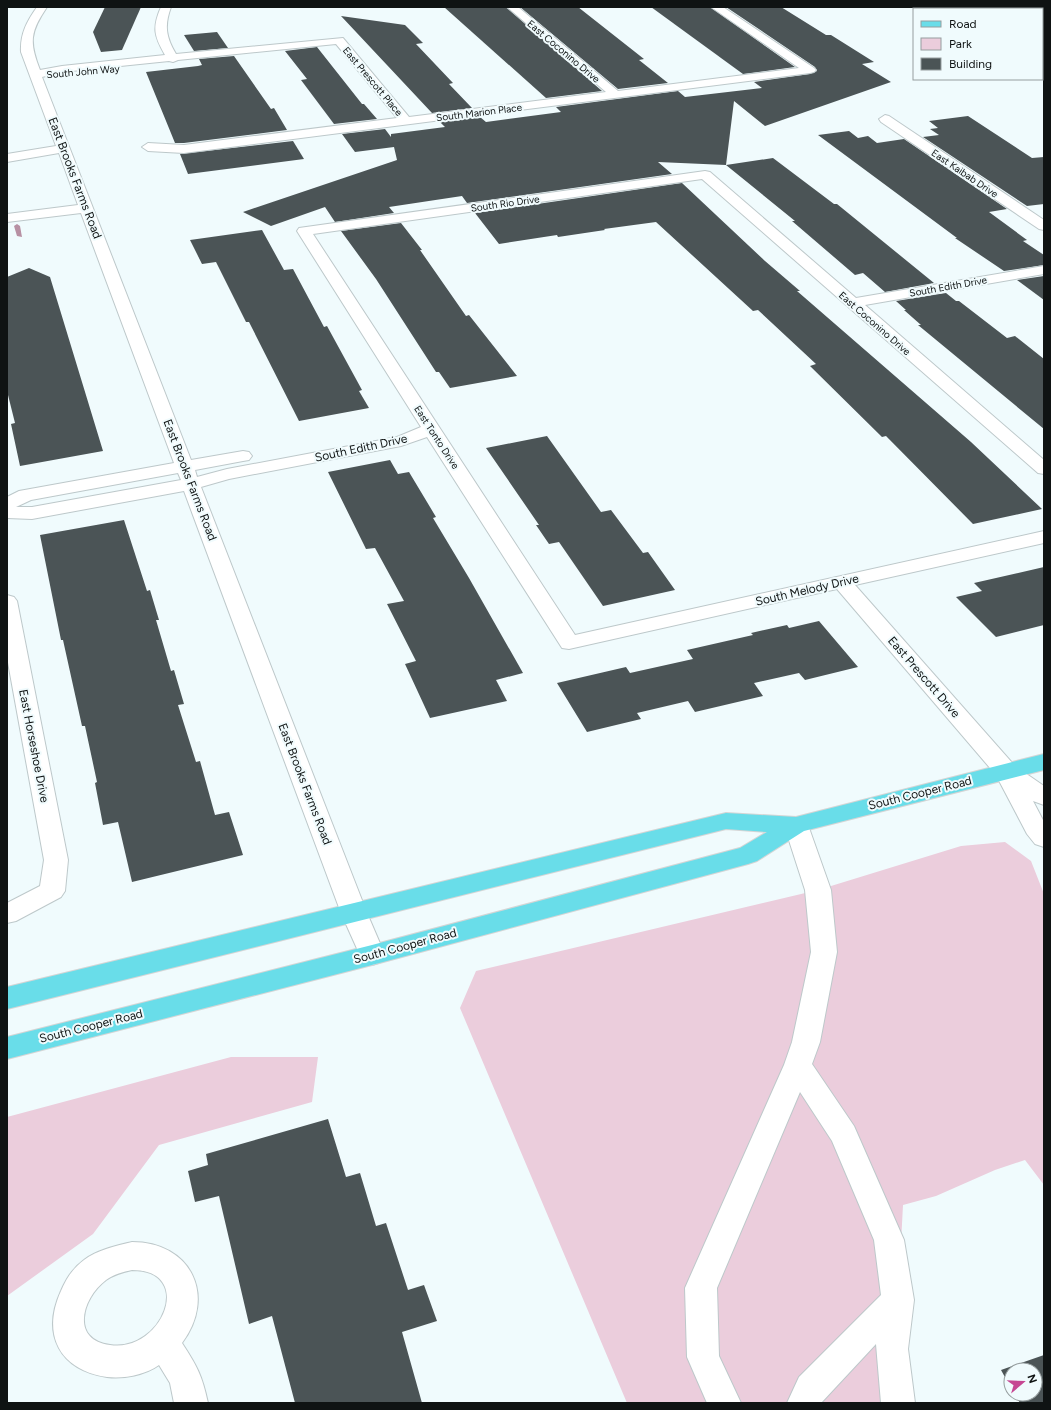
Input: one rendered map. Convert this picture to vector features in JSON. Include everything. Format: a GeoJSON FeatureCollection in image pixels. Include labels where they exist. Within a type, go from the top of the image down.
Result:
{"type":"FeatureCollection","features":[{"type":"Feature","properties":{"kind":"main road","name":"South Cooper Road"},"geometry":{"type":"LineString","coordinates":[[7,998],[726,821],[796,824],[1044,762]]}},
{"type":"Feature","properties":{"kind":"main road","name":"South Cooper Road"},"geometry":{"type":"LineString","coordinates":[[7,1048],[372,955],[748,855],[796,824]]}},
{"type":"Feature","properties":{"kind":"street","name":"East Brooks Farms Road"},"geometry":{"type":"LineString","coordinates":[[42,7],[27,32],[26,44],[35,74],[354,913],[372,955]]}},
{"type":"Feature","properties":{"kind":"street"},"geometry":{"type":"LineString","coordinates":[[166,7],[159,22],[160,35],[172,59]]}},
{"type":"Feature","properties":{"kind":"street","name":"East Coconino Drive"},"geometry":{"type":"LineString","coordinates":[[512,7],[616,95]]}},
{"type":"Feature","properties":{"kind":"street","name":"South Marion Place"},"geometry":{"type":"LineString","coordinates":[[148,147],[184,148],[810,70],[716,7]]}},
{"type":"Feature","properties":{"kind":"street","name":"South John Way"},"geometry":{"type":"LineString","coordinates":[[35,74],[66,74],[102,67],[150,65],[172,59],[339,40]]}},
{"type":"Feature","properties":{"kind":"street","name":"East Prescott Place"},"geometry":{"type":"LineString","coordinates":[[339,40],[406,121]]}},
{"type":"Feature","properties":{"kind":"street","name":"East Kaibab Drive"},"geometry":{"type":"LineString","coordinates":[[885,119],[1044,226]]}},
{"type":"Feature","properties":{"kind":"street"},"geometry":{"type":"LineString","coordinates":[[7,152],[64,148]]}},
{"type":"Feature","properties":{"kind":"street"},"geometry":{"type":"LineString","coordinates":[[7,158],[38,154],[64,148]]}},
{"type":"Feature","properties":{"kind":"street","name":"East Coconino Drive"},"geometry":{"type":"LineString","coordinates":[[706,176],[1044,469]]}},
{"type":"Feature","properties":{"kind":"street","name":"South Rio Drive"},"geometry":{"type":"LineString","coordinates":[[304,231],[706,176]]}},
{"type":"Feature","properties":{"kind":"street"},"geometry":{"type":"LineString","coordinates":[[7,218],[86,208]]}},
{"type":"Feature","properties":{"kind":"street","name":"East Tonto Drive"},"geometry":{"type":"LineString","coordinates":[[304,231],[569,644]]}},
{"type":"Feature","properties":{"kind":"street","name":"South Edith Drive"},"geometry":{"type":"LineString","coordinates":[[852,303],[1044,270]]}},
{"type":"Feature","properties":{"kind":"street","name":"South Edith Drive"},"geometry":{"type":"LineString","coordinates":[[7,504],[26,495],[185,467],[315,450],[401,441],[431,429]]}},
{"type":"Feature","properties":{"kind":"street","name":"South Edith Drive"},"geometry":{"type":"LineString","coordinates":[[7,512],[32,513],[191,484],[315,450]]}},
{"type":"Feature","properties":{"kind":"street"},"geometry":{"type":"LineString","coordinates":[[73,486],[77,505]]}},
{"type":"Feature","properties":{"kind":"street","name":"South Melody Drive"},"geometry":{"type":"LineString","coordinates":[[569,644],[1044,537]]}},
{"type":"Feature","properties":{"kind":"street","name":"East Prescott Drive"},"geometry":{"type":"LineString","coordinates":[[842,583],[1006,771]]}},
{"type":"Feature","properties":{"kind":"street","name":"East Horseshoe Drive"},"geometry":{"type":"LineString","coordinates":[[7,601],[56,860],[52,891],[7,914]]}},
{"type":"Feature","properties":{"kind":"street"},"geometry":{"type":"LineString","coordinates":[[1006,771],[1044,797]]}},
{"type":"Feature","properties":{"kind":"street"},"geometry":{"type":"LineString","coordinates":[[1006,771],[1035,828],[1044,838]]}},
{"type":"Feature","properties":{"kind":"street"},"geometry":{"type":"LineString","coordinates":[[724,1403],[703,1357],[701,1288],[798,1065],[806,1042],[824,952],[818,890],[796,824]]}},
{"type":"Feature","properties":{"kind":"street"},"geometry":{"type":"LineString","coordinates":[[798,1065],[844,1135],[877,1208],[889,1240],[898,1300],[892,1349],[898,1403]]}},
{"type":"Feature","properties":{"kind":"street"},"geometry":{"type":"LineString","coordinates":[[804,1403],[811,1388],[898,1300]]}},
{"type":"Feature","properties":{"kind":"street"},"geometry":{"type":"LineString","coordinates":[[164,1343],[186,1378],[191,1403]]}},
{"type":"Feature","properties":{"kind":"green space"},"geometry":{"type":"Polygon","coordinates":[[[1005,842],[1031,861],[1044,894],[1044,1185],[1025,1160],[995,1170],[936,1196],[903,1205],[898,1300],[898,1403],[627,1403],[460,1008],[476,971],[818,890],[961,846],[1005,842]]]}},
{"type":"Feature","properties":{"kind":"green space"},"geometry":{"type":"Polygon","coordinates":[[[231,1057],[318,1057],[312,1102],[159,1145],[93,1234],[7,1296],[7,1117],[231,1057]]]}},
{"type":"Feature","properties":{"kind":"building"},"geometry":{"type":"Polygon","coordinates":[[[105,7],[141,7],[122,50],[101,52],[93,32],[105,7]]]}},
{"type":"Feature","properties":{"kind":"building"},"geometry":{"type":"Polygon","coordinates":[[[444,7],[506,7],[602,91],[546,98],[444,7]]]}},
{"type":"Feature","properties":{"kind":"building"},"geometry":{"type":"Polygon","coordinates":[[[520,7],[578,7],[644,59],[639,60],[668,83],[618,89],[520,7]]]}},
{"type":"Feature","properties":{"kind":"building"},"geometry":{"type":"Polygon","coordinates":[[[651,7],[710,7],[795,67],[743,74],[651,7]]]}},
{"type":"Feature","properties":{"kind":"building"},"geometry":{"type":"Polygon","coordinates":[[[726,7],[781,7],[826,35],[831,35],[874,62],[862,64],[891,82],[765,126],[734,101],[726,165],[658,162],[672,174],[467,203],[462,196],[389,207],[394,213],[335,222],[325,207],[271,226],[243,212],[397,160],[394,147],[355,152],[342,134],[385,129],[391,137],[391,134],[445,127],[440,122],[480,117],[486,122],[561,112],[556,107],[678,91],[685,97],[762,88],[754,82],[810,74],[817,71],[815,67],[726,7]]]}},
{"type":"Feature","properties":{"kind":"building"},"geometry":{"type":"Polygon","coordinates":[[[341,16],[405,25],[423,43],[416,44],[453,83],[449,84],[472,108],[432,113],[341,16]]]}},
{"type":"Feature","properties":{"kind":"building"},"geometry":{"type":"Polygon","coordinates":[[[217,32],[228,48],[194,51],[184,35],[217,32]]]}},
{"type":"Feature","properties":{"kind":"building"},"geometry":{"type":"Polygon","coordinates":[[[317,47],[362,104],[364,104],[377,119],[334,124],[301,80],[307,79],[285,51],[317,47]]]}},
{"type":"Feature","properties":{"kind":"building"},"geometry":{"type":"Polygon","coordinates":[[[234,56],[271,109],[274,108],[287,130],[175,143],[146,72],[198,66],[202,65],[199,59],[234,56]]]}},
{"type":"Feature","properties":{"kind":"building"},"geometry":{"type":"Polygon","coordinates":[[[968,116],[1032,158],[1044,157],[1044,204],[1027,206],[923,137],[939,135],[930,129],[938,128],[929,121],[968,116]]]}},
{"type":"Feature","properties":{"kind":"building"},"geometry":{"type":"Polygon","coordinates":[[[849,131],[858,138],[868,136],[877,143],[904,139],[1007,209],[989,212],[1027,240],[1023,241],[1044,255],[1044,265],[1004,271],[955,238],[957,238],[818,135],[849,131]]]}},
{"type":"Feature","properties":{"kind":"building"},"geometry":{"type":"Polygon","coordinates":[[[293,141],[304,159],[188,174],[180,154],[293,141]]]}},
{"type":"Feature","properties":{"kind":"building"},"geometry":{"type":"Polygon","coordinates":[[[773,158],[834,204],[837,204],[934,283],[885,292],[863,273],[855,275],[792,221],[795,221],[726,165],[773,158]]]}},
{"type":"Feature","properties":{"kind":"building"},"geometry":{"type":"Polygon","coordinates":[[[682,183],[765,261],[800,291],[797,291],[971,442],[1042,509],[973,524],[886,436],[882,437],[810,366],[816,364],[758,310],[753,311],[656,222],[558,237],[557,235],[499,244],[475,213],[682,183]]]}},
{"type":"Feature","properties":{"kind":"building"},"geometry":{"type":"Polygon","coordinates":[[[401,223],[422,250],[420,250],[466,316],[469,315],[517,376],[450,388],[439,372],[436,372],[376,279],[341,231],[401,223]]]}},
{"type":"Feature","properties":{"kind":"building"},"geometry":{"type":"Polygon","coordinates":[[[262,230],[284,270],[293,269],[324,327],[327,326],[362,390],[359,391],[369,408],[299,421],[249,322],[246,322],[216,262],[202,264],[190,240],[262,230]]]}},
{"type":"Feature","properties":{"kind":"building"},"geometry":{"type":"Polygon","coordinates":[[[29,268],[50,277],[103,451],[20,466],[11,424],[15,423],[7,391],[7,277],[29,268]]]}},
{"type":"Feature","properties":{"kind":"building"},"geometry":{"type":"Polygon","coordinates":[[[1044,276],[1044,300],[1017,280],[1044,276]]]}},
{"type":"Feature","properties":{"kind":"building"},"geometry":{"type":"Polygon","coordinates":[[[946,293],[956,301],[959,301],[1007,338],[1015,336],[1044,359],[1044,429],[918,325],[921,325],[896,301],[946,293]]]}},
{"type":"Feature","properties":{"kind":"building"},"geometry":{"type":"Polygon","coordinates":[[[547,436],[601,512],[611,510],[643,553],[648,552],[675,590],[603,606],[559,542],[549,544],[536,525],[539,525],[486,448],[547,436]]]}},
{"type":"Feature","properties":{"kind":"building"},"geometry":{"type":"Polygon","coordinates":[[[390,460],[398,474],[409,472],[436,517],[433,518],[523,673],[496,680],[507,701],[430,718],[405,664],[416,661],[387,604],[404,601],[375,548],[366,549],[328,472],[390,460]]]}},
{"type":"Feature","properties":{"kind":"building"},"geometry":{"type":"Polygon","coordinates":[[[124,520],[147,591],[150,590],[159,620],[156,620],[171,671],[174,670],[184,704],[178,705],[196,762],[200,761],[215,815],[229,812],[243,855],[132,882],[118,822],[103,825],[95,783],[97,782],[85,726],[82,726],[63,640],[61,640],[40,535],[124,520]]]}},
{"type":"Feature","properties":{"kind":"building"},"geometry":{"type":"Polygon","coordinates":[[[1044,567],[1044,625],[996,637],[956,597],[982,591],[974,583],[1044,567]]]}},
{"type":"Feature","properties":{"kind":"building"},"geometry":{"type":"Polygon","coordinates":[[[819,621],[858,667],[805,680],[799,673],[754,683],[763,696],[695,712],[688,701],[637,713],[641,719],[587,732],[557,683],[626,667],[630,673],[693,659],[687,650],[753,635],[751,633],[787,625],[789,628],[819,621]]]}},
{"type":"Feature","properties":{"kind":"building"},"geometry":{"type":"Polygon","coordinates":[[[328,1119],[346,1177],[360,1173],[376,1226],[386,1223],[408,1290],[424,1285],[437,1321],[402,1332],[422,1403],[295,1403],[272,1316],[249,1324],[219,1196],[195,1202],[188,1171],[208,1165],[206,1154],[328,1119]]]}},
{"type":"Feature","properties":{"kind":"building"},"geometry":{"type":"Polygon","coordinates":[[[1044,1355],[1044,1403],[1019,1402],[1043,1402],[1043,1362],[1024,1362],[1044,1355]]]}},
{"type":"Feature","properties":{"kind":"waterway"},"geometry":{"type":"LineString","coordinates":[[17,226],[20,236]]}}]}
